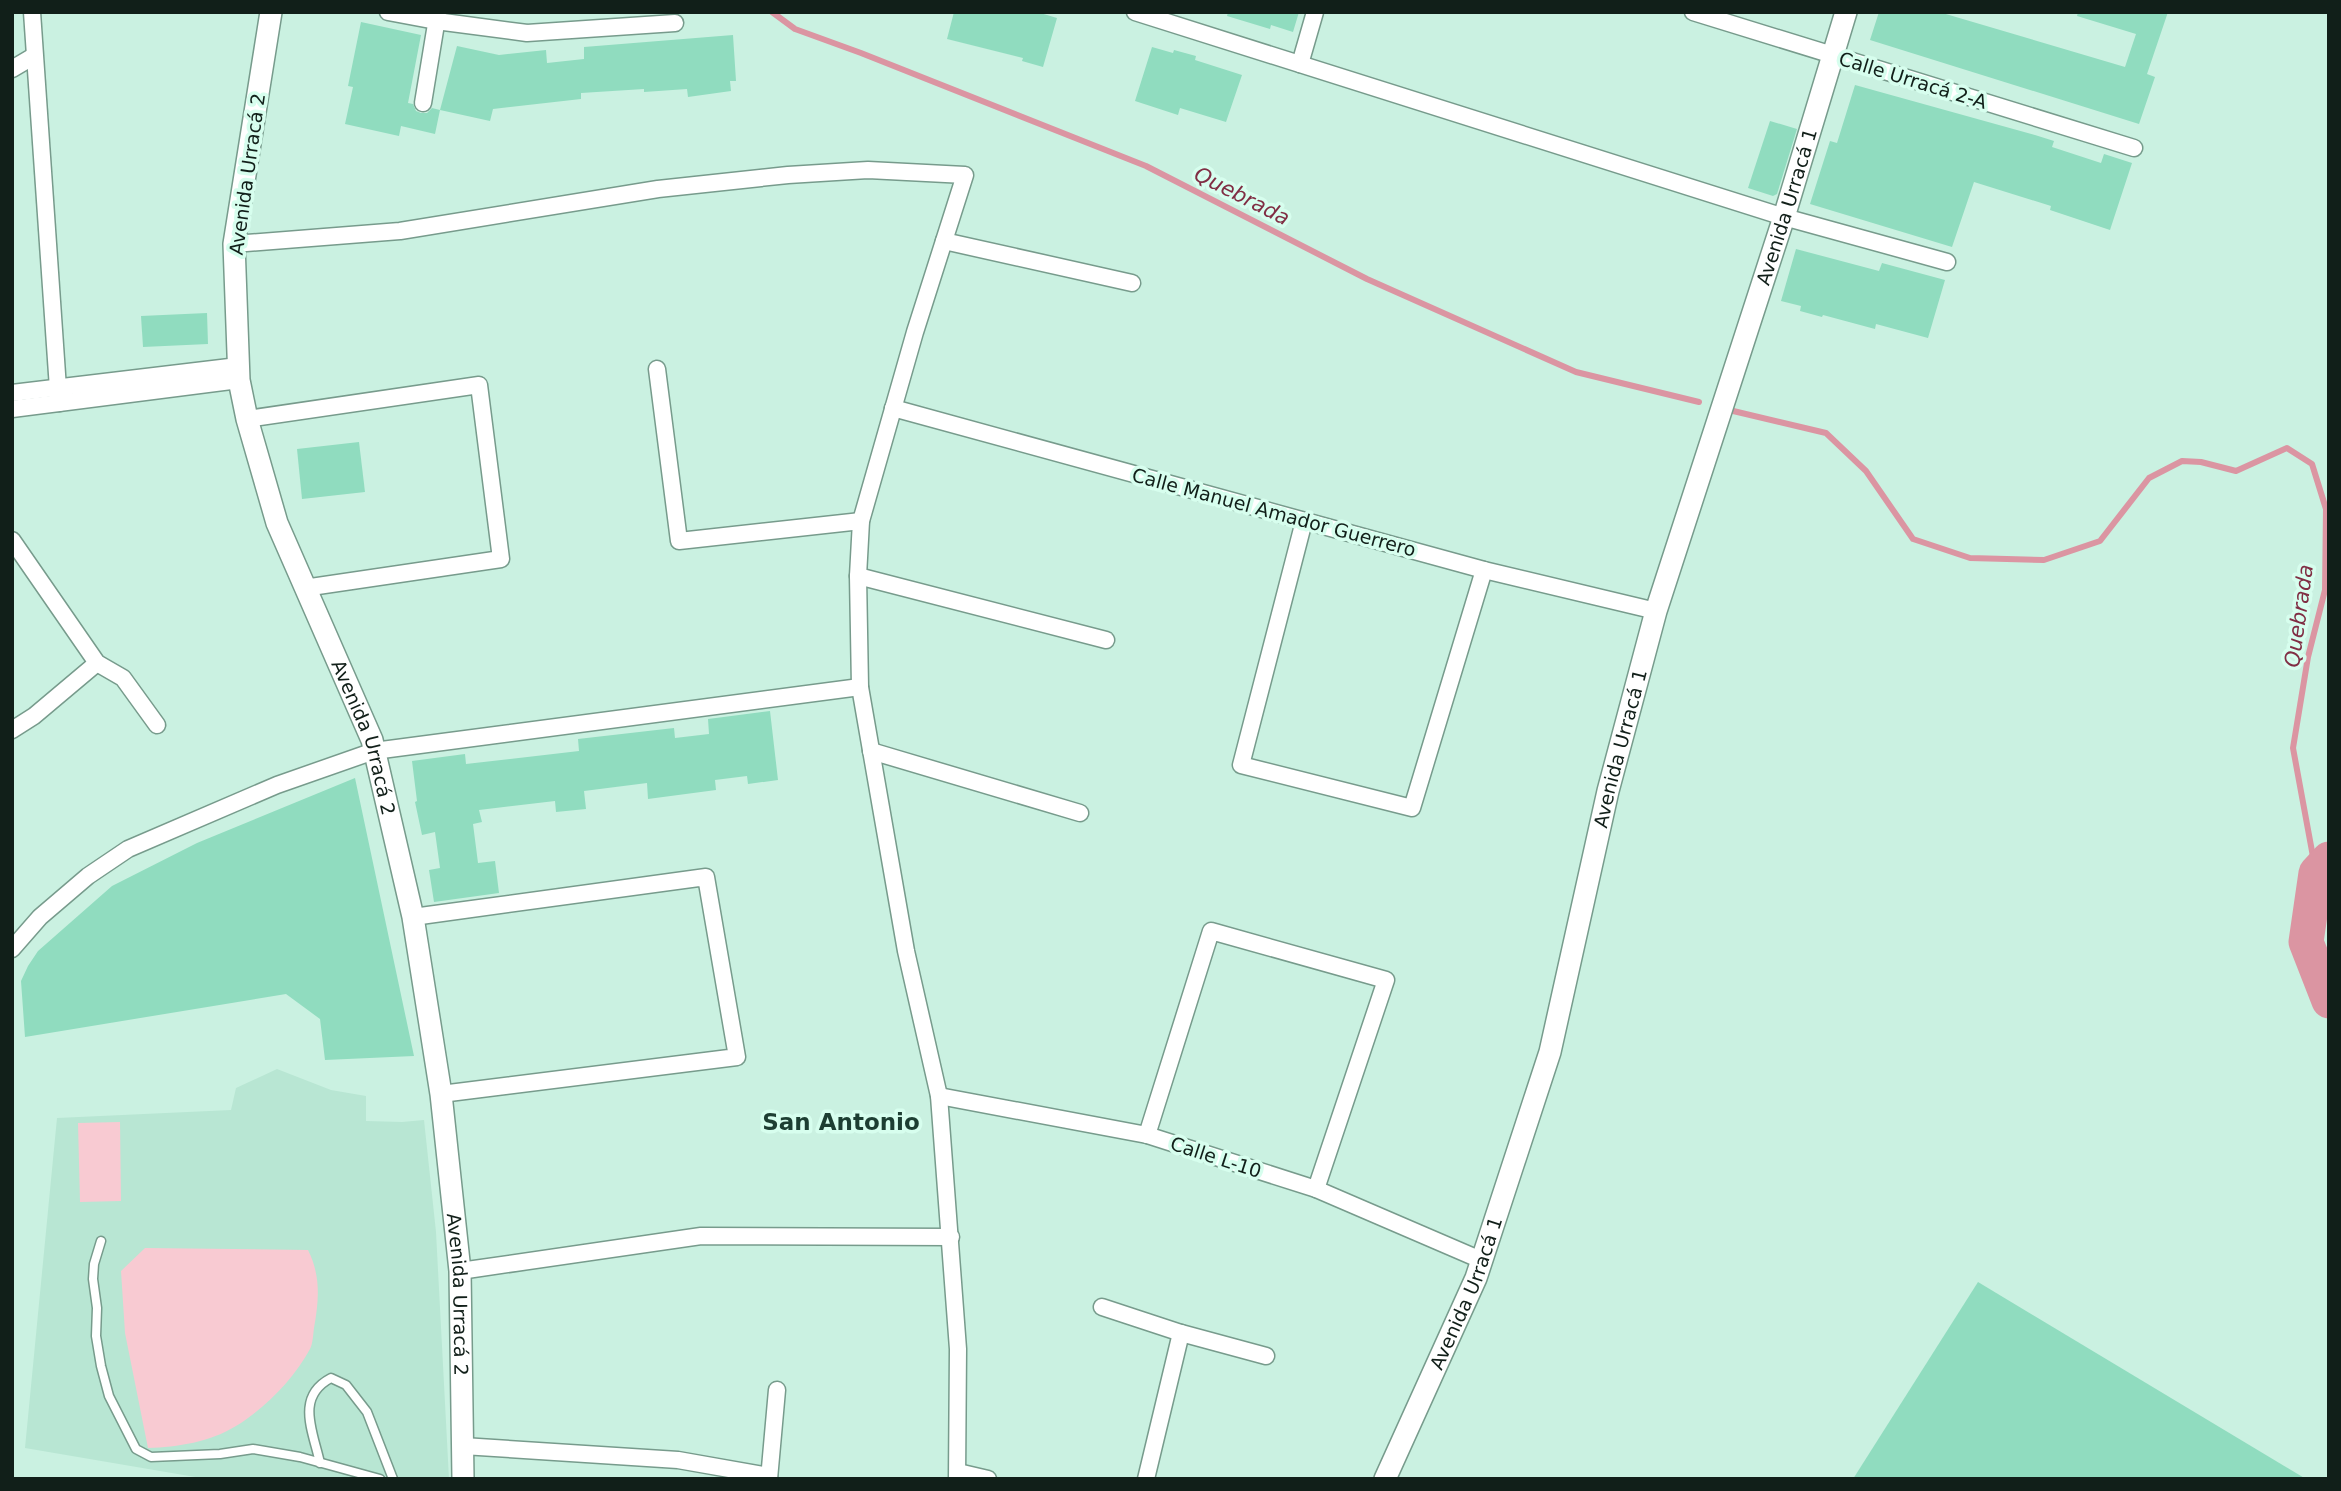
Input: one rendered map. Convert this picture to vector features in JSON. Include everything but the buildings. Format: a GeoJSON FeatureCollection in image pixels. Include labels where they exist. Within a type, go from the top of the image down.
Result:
{"type":"FeatureCollection","features":[{"type":"Feature","properties":{"kind":"street"},"geometry":{"type":"LineString","coordinates":[[32,12],[57,395]]}},
{"type":"Feature","properties":{"kind":"street","name":"Avenida Urracá 2"},"geometry":{"type":"LineString","coordinates":[[271,12],[234,244],[238,373],[247,419],[277,523],[372,740],[413,917],[441,1094],[460,1271],[463,1479]]}},
{"type":"Feature","properties":{"kind":"street"},"geometry":{"type":"LineString","coordinates":[[388,12],[437,17],[527,33],[675,23]]}},
{"type":"Feature","properties":{"kind":"street"},"geometry":{"type":"LineString","coordinates":[[1135,12],[1784,218],[1947,262]]}},
{"type":"Feature","properties":{"kind":"street"},"geometry":{"type":"LineString","coordinates":[[1300,64],[1315,12]]}},
{"type":"Feature","properties":{"kind":"street","name":"Calle Urracá 2-A"},"geometry":{"type":"LineString","coordinates":[[1693,12],[2134,148]]}},
{"type":"Feature","properties":{"kind":"street","name":"Avenida Urracá 1"},"geometry":{"type":"LineString","coordinates":[[1385,1479],[1476,1278],[1550,1052],[1608,791],[1656,611],[1784,218],[1846,12]]}},
{"type":"Feature","properties":{"kind":"street"},"geometry":{"type":"LineString","coordinates":[[423,103],[437,17]]}},
{"type":"Feature","properties":{"kind":"street"},"geometry":{"type":"LineString","coordinates":[[12,69],[34,56]]}},
{"type":"Feature","properties":{"kind":"street"},"geometry":{"type":"LineString","coordinates":[[234,244],[400,230],[658,189],[788,175],[868,170],[965,175],[861,521],[858,576],[860,687],[906,951],[939,1096],[958,1349],[958,1476],[988,1479]]}},
{"type":"Feature","properties":{"kind":"street"},"geometry":{"type":"LineString","coordinates":[[944,241],[1132,283]]}},
{"type":"Feature","properties":{"kind":"street"},"geometry":{"type":"LineString","coordinates":[[657,369],[679,541],[861,521]]}},
{"type":"Feature","properties":{"kind":"street"},"geometry":{"type":"LineString","coordinates":[[12,393],[57,395],[238,373]]}},
{"type":"Feature","properties":{"kind":"street"},"geometry":{"type":"LineString","coordinates":[[247,419],[479,385],[501,559],[304,588]]}},
{"type":"Feature","properties":{"kind":"street"},"geometry":{"type":"LineString","coordinates":[[12,409],[57,395]]}},
{"type":"Feature","properties":{"kind":"street","name":"Calle Manuel Amador Guerrero"},"geometry":{"type":"LineString","coordinates":[[893,408],[1484,570],[1656,611]]}},
{"type":"Feature","properties":{"kind":"street"},"geometry":{"type":"LineString","coordinates":[[1304,521],[1241,765],[1412,808],[1484,570]]}},
{"type":"Feature","properties":{"kind":"street"},"geometry":{"type":"LineString","coordinates":[[12,540],[97,663],[123,678],[157,725]]}},
{"type":"Feature","properties":{"kind":"street"},"geometry":{"type":"LineString","coordinates":[[858,576],[1106,640]]}},
{"type":"Feature","properties":{"kind":"street"},"geometry":{"type":"LineString","coordinates":[[12,730],[34,716],[97,663]]}},
{"type":"Feature","properties":{"kind":"street"},"geometry":{"type":"LineString","coordinates":[[12,949],[40,917],[88,876],[128,849],[277,785],[374,751],[860,687]]}},
{"type":"Feature","properties":{"kind":"street"},"geometry":{"type":"LineString","coordinates":[[871,751],[1080,813]]}},
{"type":"Feature","properties":{"kind":"street"},"geometry":{"type":"LineString","coordinates":[[413,917],[706,877],[737,1057],[441,1094]]}},
{"type":"Feature","properties":{"kind":"street"},"geometry":{"type":"LineString","coordinates":[[1147,1135],[1211,932],[1386,980],[1316,1189]]}},
{"type":"Feature","properties":{"kind":"street","name":"Calle L-10"},"geometry":{"type":"LineString","coordinates":[[939,1096],[1147,1135],[1316,1189],[1481,1260]]}},
{"type":"Feature","properties":{"kind":"street"},"geometry":{"type":"LineString","coordinates":[[460,1271],[701,1236],[951,1237]]}},
{"type":"Feature","properties":{"kind":"street"},"geometry":{"type":"LineString","coordinates":[[1102,1307],[1181,1333],[1266,1356]]}},
{"type":"Feature","properties":{"kind":"street"},"geometry":{"type":"LineString","coordinates":[[1146,1479],[1181,1333]]}},
{"type":"Feature","properties":{"kind":"street"},"geometry":{"type":"LineString","coordinates":[[463,1446],[678,1460],[769,1477],[777,1390]]}},
{"type":"Feature","properties":{"kind":"lane"},"geometry":{"type":"LineString","coordinates":[[101,1241],[94,1264],[93,1279],[97,1308],[96,1336],[101,1366],[109,1396],[136,1449],[152,1457],[220,1454],[253,1449],[380,1479]]}},
{"type":"Feature","properties":{"kind":"lane"},"geometry":{"type":"LineString","coordinates":[[320,1463],[309,1415],[311,1396],[320,1384],[331,1378],[346,1385],[367,1412],[393,1479]]}},
{"type":"Feature","properties":{"kind":"shaded area"},"geometry":{"type":"Polygon","coordinates":[[[277,1069],[331,1090],[366,1096],[366,1121],[424,1120],[436,1232],[449,1479],[207,1479],[25,1448],[57,1118],[231,1110],[236,1088],[277,1069]]]}},
{"type":"Feature","properties":{"kind":"shaded area"},"geometry":{"type":"Polygon","coordinates":[[[120,1122],[121,1201],[80,1202],[78,1123],[120,1122]]]}},
{"type":"Feature","properties":{"kind":"shaded area"},"geometry":{"type":"Polygon","coordinates":[[[145,1248],[308,1250],[315,1269],[318,1298],[313,1339],[296,1371],[268,1402],[247,1419],[205,1440],[148,1448],[125,1333],[121,1271],[145,1248]]]}},
{"type":"Feature","properties":{"kind":"waterway","name":"Quebrada"},"geometry":{"type":"LineString","coordinates":[[772,12],[795,29],[1146,166],[1367,279],[1576,372],[1699,402]]}},
{"type":"Feature","properties":{"kind":"waterway","name":"Quebrada"},"geometry":{"type":"LineString","coordinates":[[1729,410],[1826,433],[1866,471],[1913,539],[1970,558],[2044,560],[2100,541],[2149,478],[2182,461],[2201,462],[2236,471],[2287,448],[2312,464],[2326,509],[2325,590],[2308,657],[2293,748],[2316,873]]}},
{"type":"Feature","properties":{"kind":"waterway"},"geometry":{"type":"LineString","coordinates":[[2329,859],[2316,873],[2306,942],[2329,1001]]}},
{"type":"Feature","properties":{"kind":"district","name":"San Antonio"},"geometry":{"type":"Point","coordinates":[841,1122]}}]}
